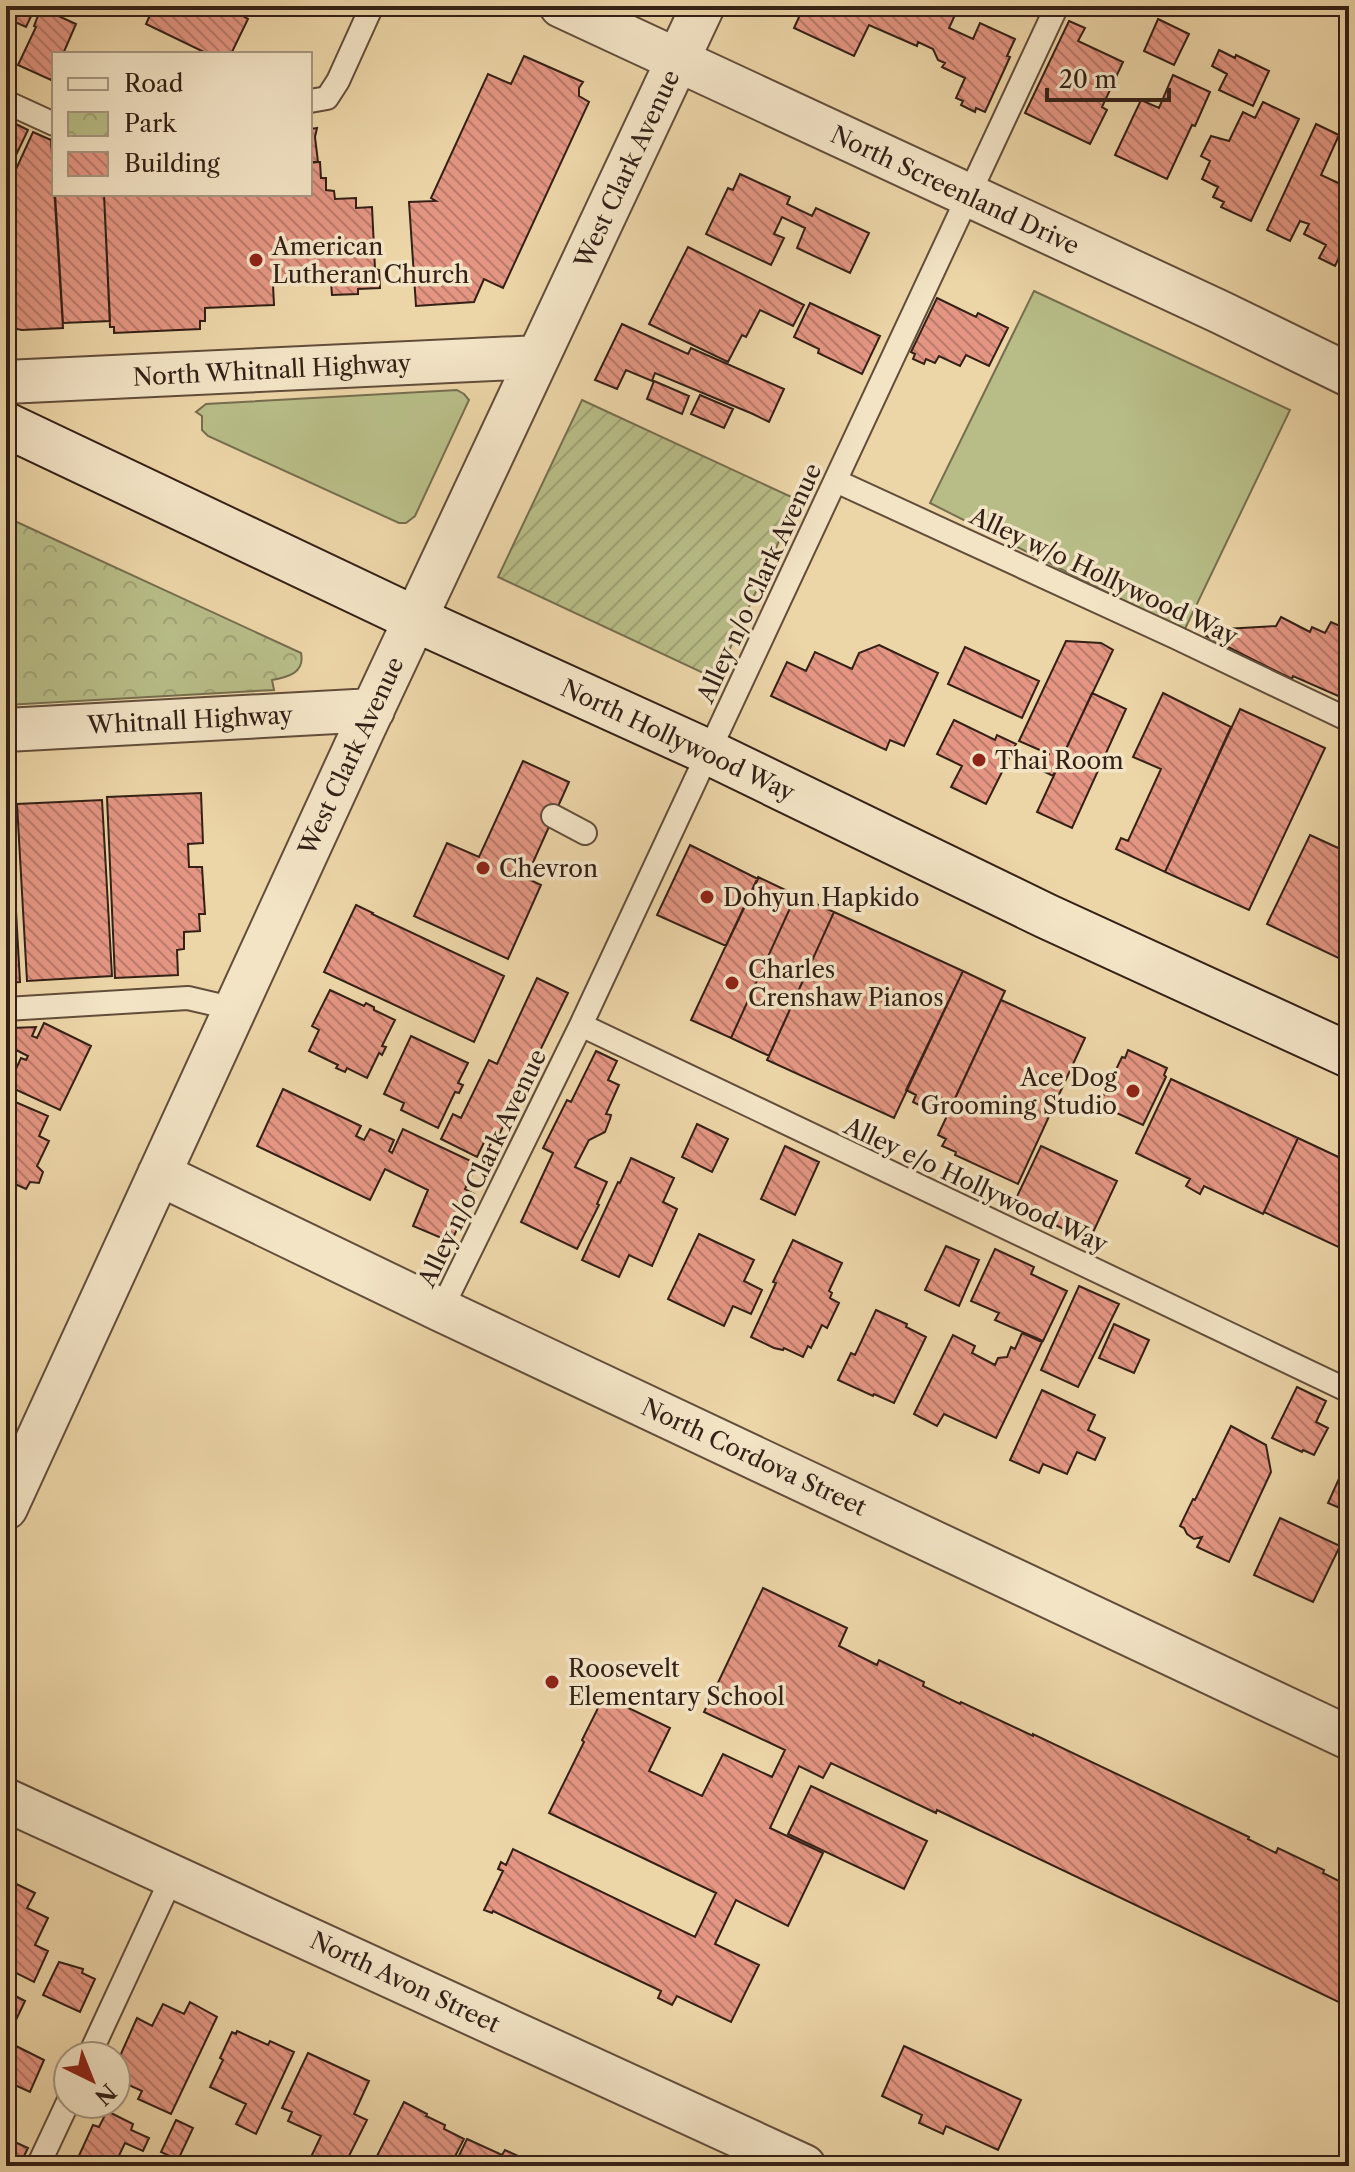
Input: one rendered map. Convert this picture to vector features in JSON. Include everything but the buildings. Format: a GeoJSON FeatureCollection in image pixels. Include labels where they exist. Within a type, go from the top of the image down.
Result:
{"type":"FeatureCollection","features":[{"type":"Feature","properties":{"kind":"main road","name":"North Hollywood Way"},"geometry":{"type":"LineString","coordinates":[[6,425],[415,619],[708,752],[1046,916],[1349,1055]]}},
{"type":"Feature","properties":{"kind":"street","name":"North Screenland Drive"},"geometry":{"type":"LineString","coordinates":[[561,6],[1349,375]]}},
{"type":"Feature","properties":{"kind":"street","name":"West Clark Avenue"},"geometry":{"type":"LineString","coordinates":[[6,1508],[17,1456],[159,1174],[703,6]]}},
{"type":"Feature","properties":{"kind":"street","name":"North Whitnall Highway"},"geometry":{"type":"LineString","coordinates":[[6,382],[538,357]]}},
{"type":"Feature","properties":{"kind":"street","name":"Whitnall Highway"},"geometry":{"type":"LineString","coordinates":[[6,730],[373,710]]}},
{"type":"Feature","properties":{"kind":"street","name":"North Cordova Street"},"geometry":{"type":"LineString","coordinates":[[159,1174],[1349,1738]]}},
{"type":"Feature","properties":{"kind":"street","name":"North Avon Street"},"geometry":{"type":"LineString","coordinates":[[6,1800],[804,2166]]}},
{"type":"Feature","properties":{"kind":"lane"},"geometry":{"type":"LineString","coordinates":[[312,101],[327,98],[333,90],[372,6]]}},
{"type":"Feature","properties":{"kind":"lane","name":"Alley n/o Clark Avenue"},"geometry":{"type":"LineString","coordinates":[[441,1310],[581,1025],[1057,6]]}},
{"type":"Feature","properties":{"kind":"lane"},"geometry":{"type":"LineString","coordinates":[[6,102],[52,123]]}},
{"type":"Feature","properties":{"kind":"lane","name":"Alley w/o Hollywood Way"},"geometry":{"type":"LineString","coordinates":[[836,481],[1349,720]]}},
{"type":"Feature","properties":{"kind":"lane"},"geometry":{"type":"LineString","coordinates":[[553,816],[585,833]]}},
{"type":"Feature","properties":{"kind":"lane"},"geometry":{"type":"LineString","coordinates":[[6,1009],[188,998],[235,1009]]}},
{"type":"Feature","properties":{"kind":"lane","name":"Alley e/o Hollywood Way"},"geometry":{"type":"LineString","coordinates":[[581,1025],[1349,1391]]}},
{"type":"Feature","properties":{"kind":"lane"},"geometry":{"type":"LineString","coordinates":[[96,2040],[173,1875]]}},
{"type":"Feature","properties":{"kind":"lane"},"geometry":{"type":"LineString","coordinates":[[38,2166],[60,2120]]}},
{"type":"Feature","properties":{"kind":"green space"},"geometry":{"type":"Polygon","coordinates":[[[1034,291],[1290,410],[1184,631],[930,503],[1034,291]]]}},
{"type":"Feature","properties":{"kind":"green space"},"geometry":{"type":"Polygon","coordinates":[[[457,390],[469,400],[415,516],[406,523],[399,523],[208,436],[202,430],[202,416],[196,412],[206,404],[457,390]]]}},
{"type":"Feature","properties":{"kind":"green space"},"geometry":{"type":"Polygon","coordinates":[[[582,400],[798,500],[716,679],[498,577],[582,400]]]}},
{"type":"Feature","properties":{"kind":"green space"},"geometry":{"type":"Polygon","coordinates":[[[6,517],[301,653],[298,670],[272,680],[274,690],[6,705],[6,517]]]}},
{"type":"Feature","properties":{"kind":"place","name":"American Lutheran Church"},"geometry":{"type":"Point","coordinates":[256,260]}},
{"type":"Feature","properties":{"kind":"place","name":"Thai Room"},"geometry":{"type":"Point","coordinates":[979,760]}},
{"type":"Feature","properties":{"kind":"place","name":"Chevron"},"geometry":{"type":"Point","coordinates":[483,868]}},
{"type":"Feature","properties":{"kind":"place","name":"Dohyun Hapkido"},"geometry":{"type":"Point","coordinates":[707,897]}},
{"type":"Feature","properties":{"kind":"place","name":"Charles Crenshaw Pianos"},"geometry":{"type":"Point","coordinates":[732,983]}},
{"type":"Feature","properties":{"kind":"place","name":"Ace Dog Grooming Studio"},"geometry":{"type":"Point","coordinates":[1133,1091]}},
{"type":"Feature","properties":{"kind":"place","name":"Roosevelt Elementary School"},"geometry":{"type":"Point","coordinates":[552,1682]}}]}
